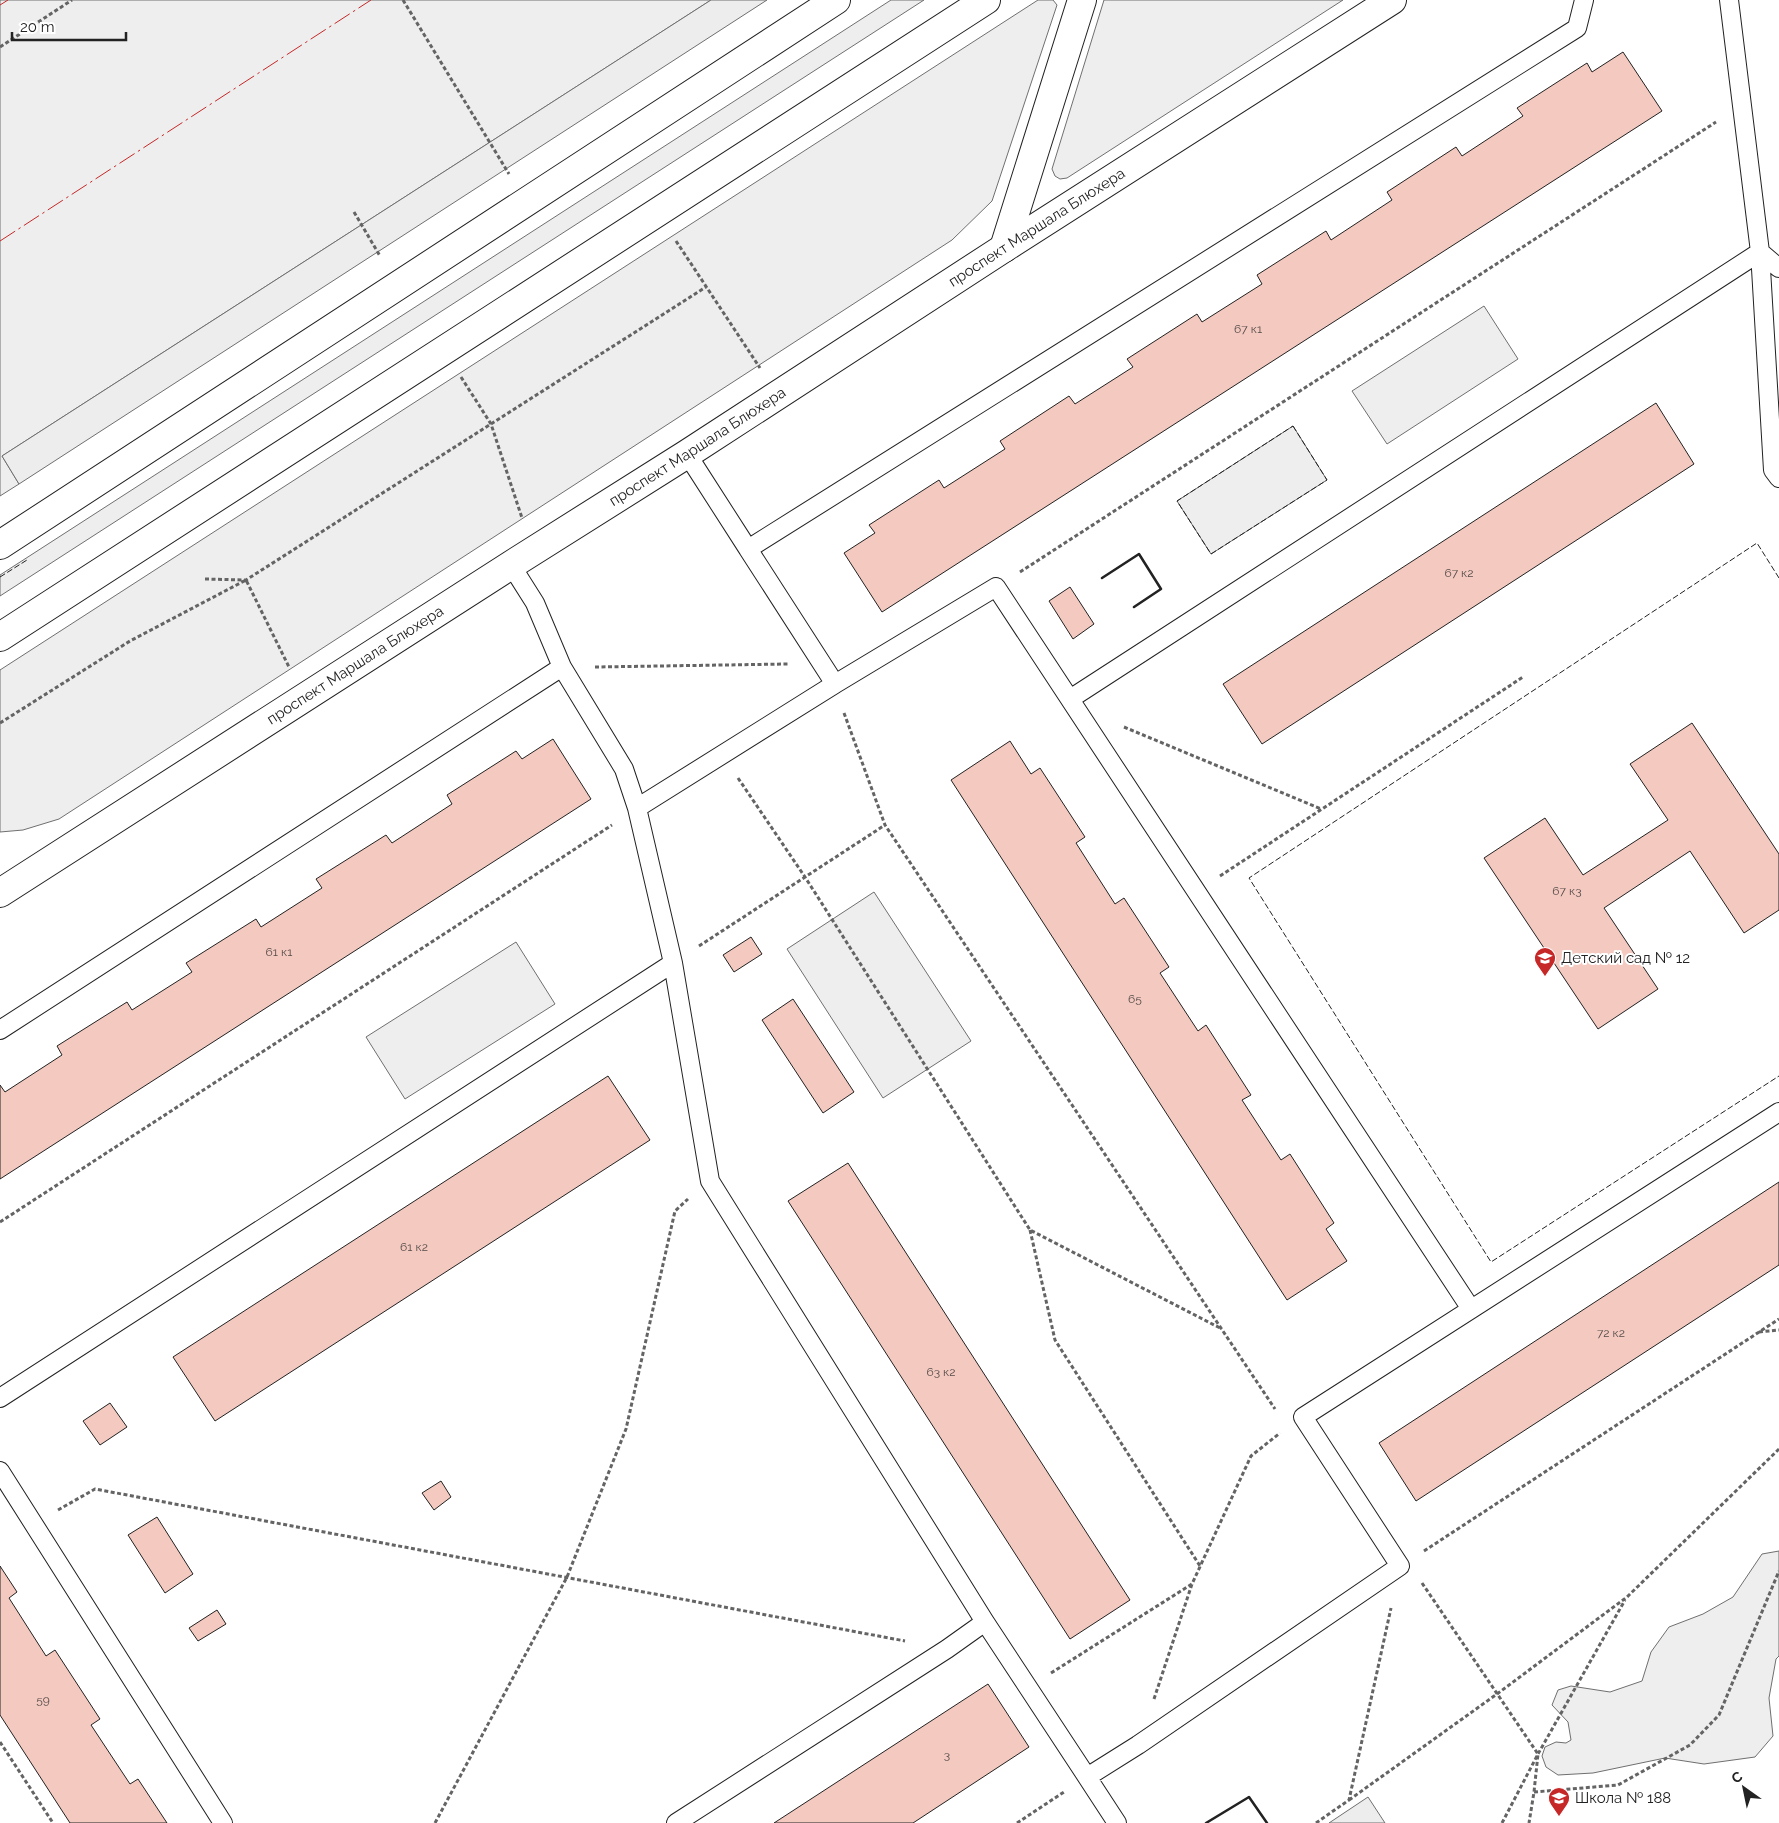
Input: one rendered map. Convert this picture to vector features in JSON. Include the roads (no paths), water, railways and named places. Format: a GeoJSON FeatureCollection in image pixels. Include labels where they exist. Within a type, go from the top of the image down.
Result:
{"type":"FeatureCollection","features":[{"type":"Feature","properties":{"kind":"main road"},"geometry":{"type":"LineString","coordinates":[[0,545],[836,0]]}},
{"type":"Feature","properties":{"kind":"main road"},"geometry":{"type":"LineString","coordinates":[[0,637],[986,0]]}},
{"type":"Feature","properties":{"kind":"main road"},"geometry":{"type":"LineString","coordinates":[[1004,248],[1082,0]]}},
{"type":"Feature","properties":{"kind":"main road","name":"проспект Маршала Блюхера"},"geometry":{"type":"LineString","coordinates":[[0,892],[521,558],[687,454],[1004,248],[1392,0]]}},
{"type":"Feature","properties":{"kind":"lane"},"geometry":{"type":"LineString","coordinates":[[748,549],[1576,28],[1584,0]]}},
{"type":"Feature","properties":{"kind":"lane"},"geometry":{"type":"LineString","coordinates":[[1729,0],[1760,252],[1773,470],[1779,478]]}},
{"type":"Feature","properties":{"kind":"lane"},"geometry":{"type":"LineString","coordinates":[[1760,252],[1779,268]]}},
{"type":"Feature","properties":{"kind":"lane"},"geometry":{"type":"LineString","coordinates":[[1070,699],[1760,252]]}},
{"type":"Feature","properties":{"kind":"lane"},"geometry":{"type":"LineString","coordinates":[[687,454],[835,684]]}},
{"type":"Feature","properties":{"kind":"lane"},"geometry":{"type":"LineString","coordinates":[[521,558],[535,603],[562,667],[624,770],[637,808],[673,963],[710,1180],[985,1622],[1116,1823]]}},
{"type":"Feature","properties":{"kind":"lane"},"geometry":{"type":"LineString","coordinates":[[637,808],[835,684],[996,587],[1471,1309]]}},
{"type":"Feature","properties":{"kind":"lane"},"geometry":{"type":"LineString","coordinates":[[0,1030],[562,667]]}},
{"type":"Feature","properties":{"kind":"lane"},"geometry":{"type":"LineString","coordinates":[[0,1398],[673,963]]}},
{"type":"Feature","properties":{"kind":"lane"},"geometry":{"type":"LineString","coordinates":[[1087,1777],[1138,1745],[1404,1564],[1303,1418],[1779,1112]]}},
{"type":"Feature","properties":{"kind":"lane"},"geometry":{"type":"LineString","coordinates":[[0,1471],[223,1823]]}},
{"type":"Feature","properties":{"kind":"lane"},"geometry":{"type":"LineString","coordinates":[[676,1823],[947,1649],[985,1622]]}},
{"type":"Feature","properties":{"kind":"place","name":"Детский сад № 12"},"geometry":{"type":"Point","coordinates":[1545,977]}},
{"type":"Feature","properties":{"kind":"place","name":"Школа № 188"},"geometry":{"type":"Point","coordinates":[1559,1817]}}]}
